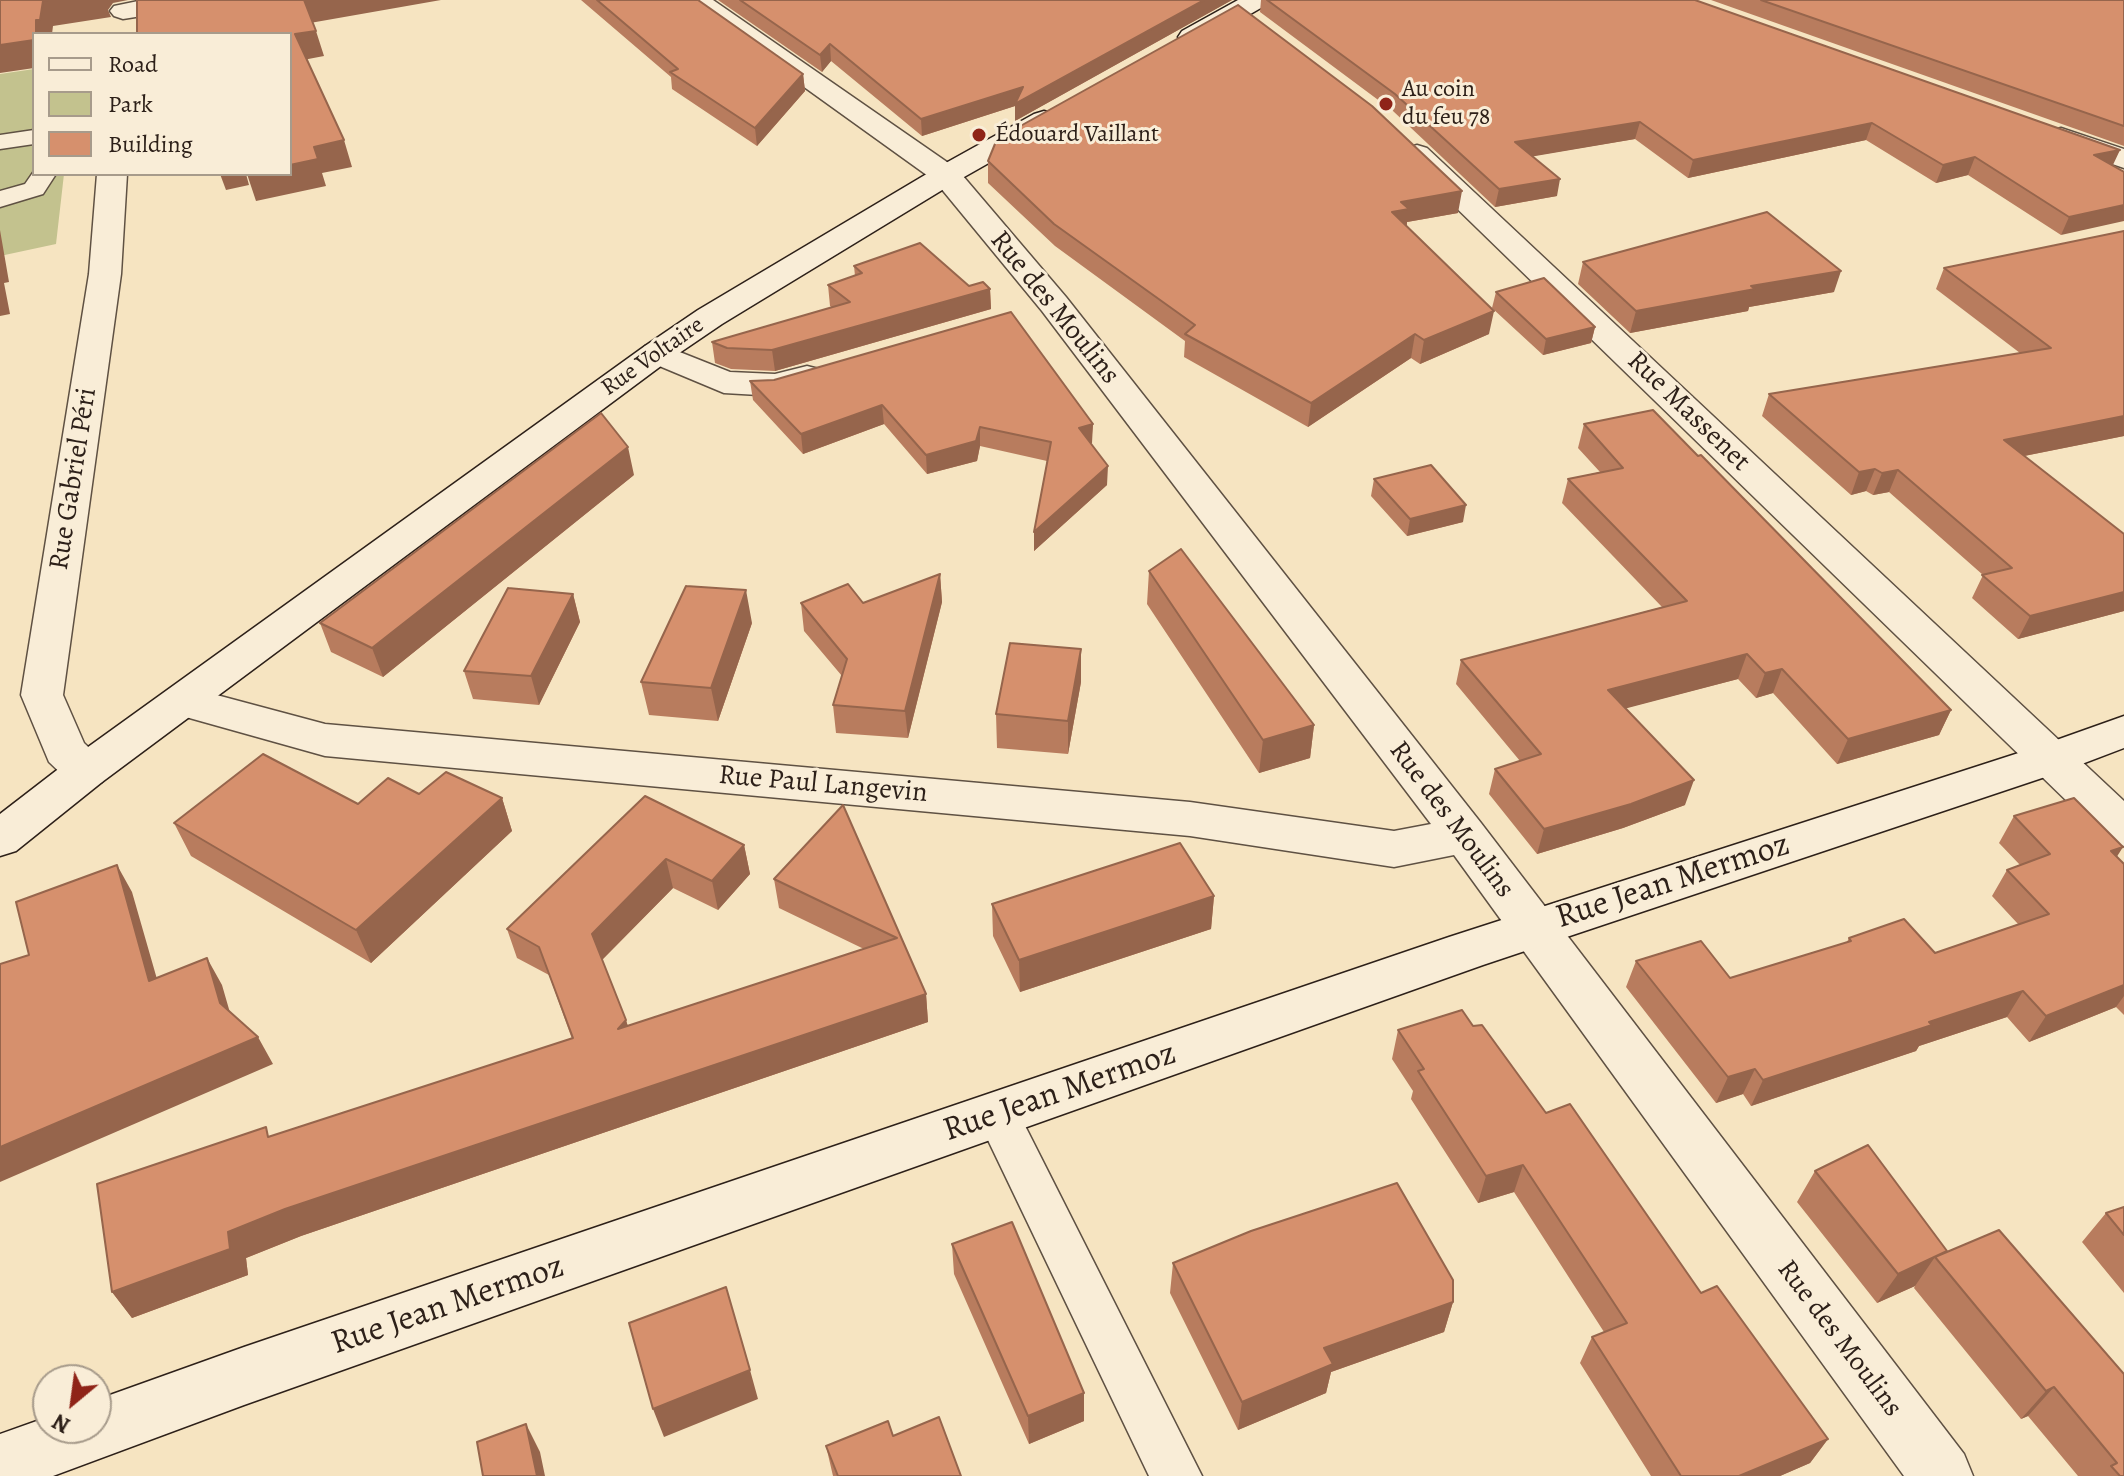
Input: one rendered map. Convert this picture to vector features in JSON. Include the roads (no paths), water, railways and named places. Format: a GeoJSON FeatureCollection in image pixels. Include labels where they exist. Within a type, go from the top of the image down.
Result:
{"type":"FeatureCollection","features":[{"type":"Feature","properties":{"kind":"street"},"geometry":{"type":"LineString","coordinates":[[122,15],[192,0]]}},
{"type":"Feature","properties":{"kind":"street","name":"Rue des Moulins"},"geometry":{"type":"LineString","coordinates":[[696,0],[946,175],[1039,309],[1465,835],[1942,1476]]}},
{"type":"Feature","properties":{"kind":"street"},"geometry":{"type":"LineString","coordinates":[[1159,56],[1247,6],[1270,33]]}},
{"type":"Feature","properties":{"kind":"street","name":"Rue Voltaire"},"geometry":{"type":"LineString","coordinates":[[2,835],[657,353],[710,317],[946,175],[1067,108]]}},
{"type":"Feature","properties":{"kind":"street"},"geometry":{"type":"LineString","coordinates":[[2035,127],[2124,159]]}},
{"type":"Feature","properties":{"kind":"street","name":"Rue Massenet"},"geometry":{"type":"LineString","coordinates":[[1392,130],[2124,829]]}},
{"type":"Feature","properties":{"kind":"street","name":"Rue Gabriel Péri"},"geometry":{"type":"LineString","coordinates":[[86,771],[65,751],[42,695],[105,274],[112,176]]}},
{"type":"Feature","properties":{"kind":"street"},"geometry":{"type":"LineString","coordinates":[[657,353],[724,382],[776,385],[834,368]]}},
{"type":"Feature","properties":{"kind":"street","name":"Rue Paul Langevin"},"geometry":{"type":"LineString","coordinates":[[183,701],[325,740],[1190,819],[1394,849],[1465,835]]}},
{"type":"Feature","properties":{"kind":"street","name":"Rue Jean Mermoz"},"geometry":{"type":"LineString","coordinates":[[0,1465],[244,1376],[1532,928],[2050,759],[2124,731]]}},
{"type":"Feature","properties":{"kind":"lane"},"geometry":{"type":"LineString","coordinates":[[0,142],[32,137]]}},
{"type":"Feature","properties":{"kind":"lane"},"geometry":{"type":"LineString","coordinates":[[0,199],[34,189],[43,176]]}},
{"type":"Feature","properties":{"kind":"lane"},"geometry":{"type":"LineString","coordinates":[[998,1115],[1176,1476]]}},
{"type":"Feature","properties":{"kind":"place","name":"Au coin du feu 78"},"geometry":{"type":"Point","coordinates":[1386,104]}},
{"type":"Feature","properties":{"kind":"place","name":"Édouard Vaillant"},"geometry":{"type":"Point","coordinates":[979,135]}}]}
